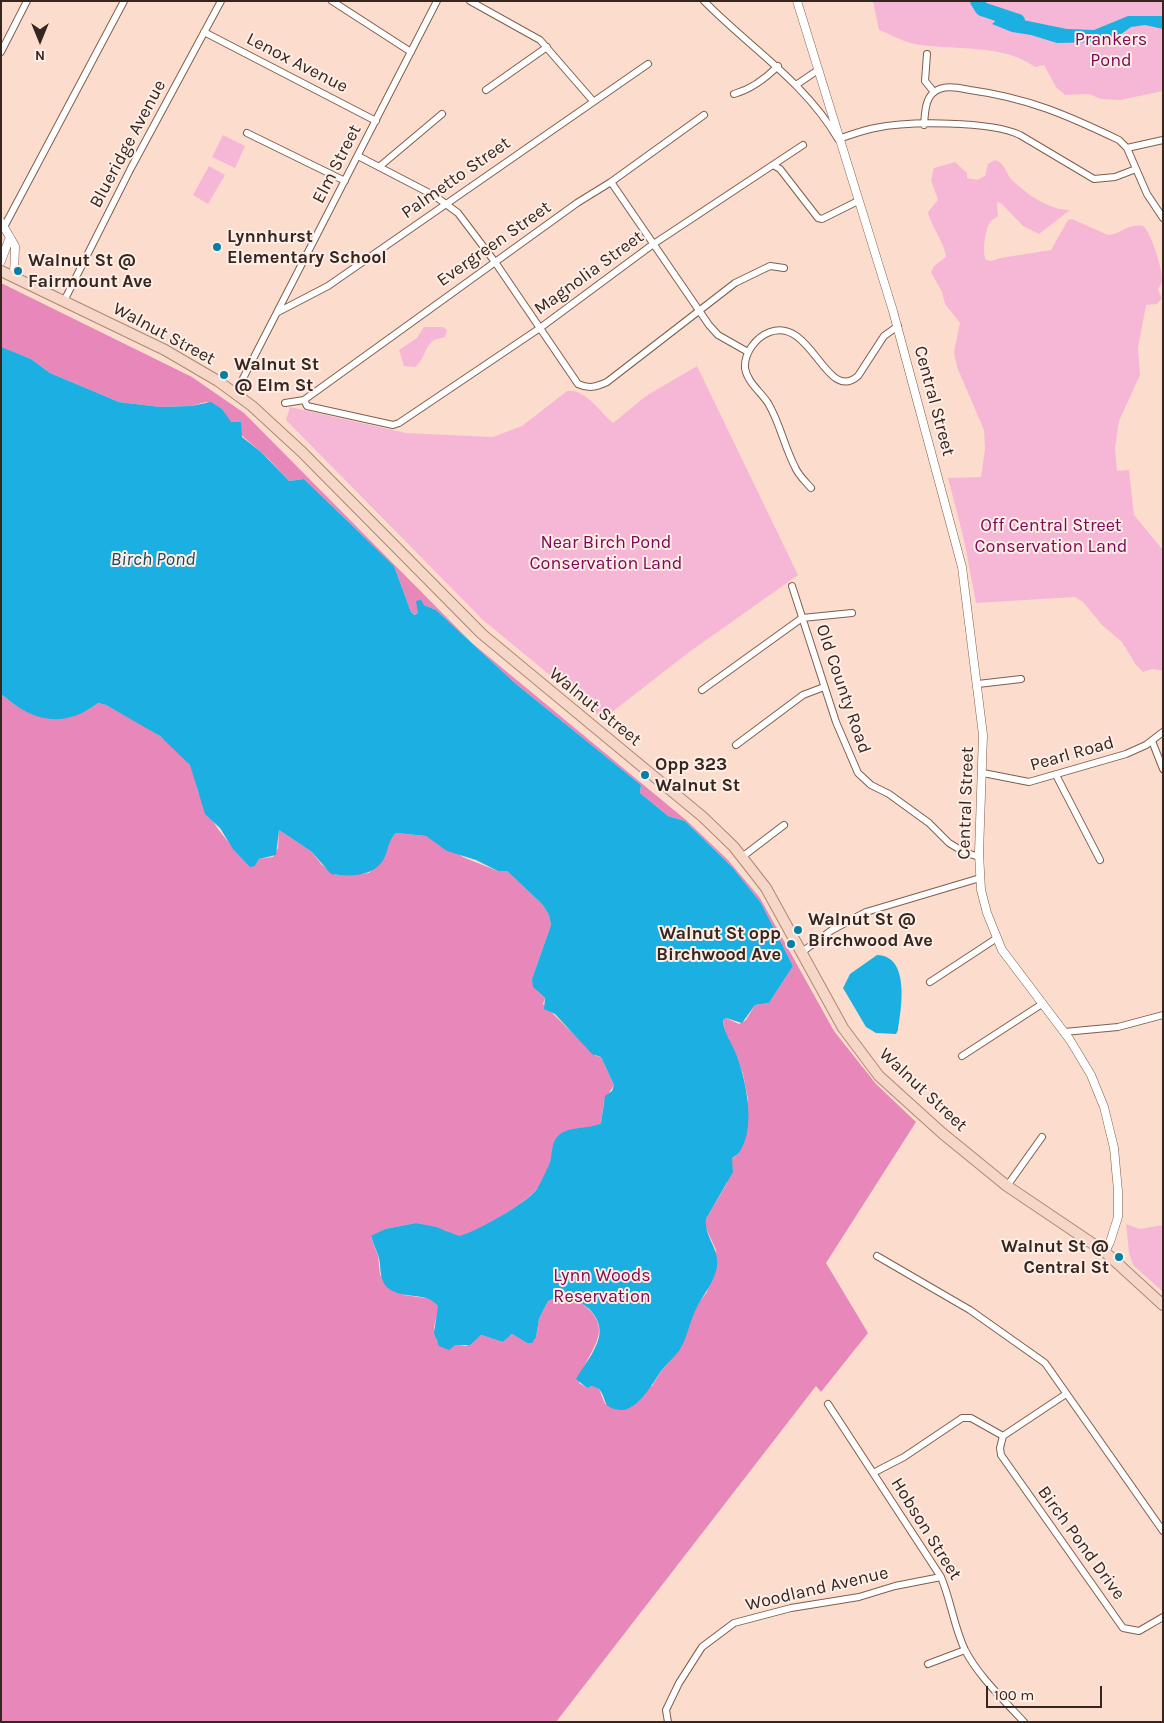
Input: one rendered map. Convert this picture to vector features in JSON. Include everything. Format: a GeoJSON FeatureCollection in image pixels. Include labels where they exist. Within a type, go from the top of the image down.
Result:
{"type":"FeatureCollection","features":[{"type":"Feature","properties":{"kind":"main road","name":"Walnut Street"},"geometry":{"type":"LineString","coordinates":[[1,271],[162,349],[209,375],[236,394],[288,439],[485,637],[703,817],[742,857],[766,888],[844,1028],[880,1076],[942,1133],[1007,1186],[1104,1252],[1163,1305]]}},
{"type":"Feature","properties":{"kind":"street"},"geometry":{"type":"LineString","coordinates":[[1,52],[27,1]]}},
{"type":"Feature","properties":{"kind":"street"},"geometry":{"type":"LineString","coordinates":[[14,277],[15,246],[3,224],[124,1]]}},
{"type":"Feature","properties":{"kind":"street","name":"Blueridge Avenue"},"geometry":{"type":"LineString","coordinates":[[64,301],[221,1]]}},
{"type":"Feature","properties":{"kind":"street"},"geometry":{"type":"LineString","coordinates":[[332,1],[411,52]]}},
{"type":"Feature","properties":{"kind":"street","name":"Elm Street"},"geometry":{"type":"LineString","coordinates":[[236,394],[437,1]]}},
{"type":"Feature","properties":{"kind":"street"},"geometry":{"type":"LineString","coordinates":[[470,1],[533,35],[547,47],[593,101]]}},
{"type":"Feature","properties":{"kind":"street"},"geometry":{"type":"LineString","coordinates":[[704,1],[778,66],[832,128],[838,139],[876,128],[924,125],[989,126],[1010,130],[1094,179],[1115,177],[1136,169]]}},
{"type":"Feature","properties":{"kind":"street","name":"Central Street"},"geometry":{"type":"LineString","coordinates":[[797,1],[838,139],[898,326],[959,555],[978,684],[983,734],[979,857],[980,878],[987,913],[1002,950],[1064,1032],[1091,1075],[1104,1108],[1114,1148],[1118,1191],[1118,1217],[1110,1242],[1104,1252]]}},
{"type":"Feature","properties":{"kind":"street","name":"Lenox Avenue"},"geometry":{"type":"LineString","coordinates":[[204,32],[376,121]]}},
{"type":"Feature","properties":{"kind":"street"},"geometry":{"type":"LineString","coordinates":[[486,90],[547,47]]}},
{"type":"Feature","properties":{"kind":"street"},"geometry":{"type":"LineString","coordinates":[[926,54],[926,82],[934,92]]}},
{"type":"Feature","properties":{"kind":"street","name":"Palmetto Street"},"geometry":{"type":"LineString","coordinates":[[278,312],[328,286],[648,64]]}},
{"type":"Feature","properties":{"kind":"street"},"geometry":{"type":"LineString","coordinates":[[734,94],[747,90],[778,66]]}},
{"type":"Feature","properties":{"kind":"street"},"geometry":{"type":"LineString","coordinates":[[796,85],[818,70]]}},
{"type":"Feature","properties":{"kind":"street"},"geometry":{"type":"LineString","coordinates":[[924,125],[927,104],[934,92],[944,88],[961,88],[1010,96],[1042,105],[1119,140],[1128,148],[1147,194],[1163,218]]}},
{"type":"Feature","properties":{"kind":"street"},"geometry":{"type":"LineString","coordinates":[[379,167],[442,114]]}},
{"type":"Feature","properties":{"kind":"street","name":"Evergreen Street"},"geometry":{"type":"LineString","coordinates":[[304,400],[577,203],[611,182],[704,116]]}},
{"type":"Feature","properties":{"kind":"street"},"geometry":{"type":"LineString","coordinates":[[247,133],[345,181]]}},
{"type":"Feature","properties":{"kind":"street"},"geometry":{"type":"LineString","coordinates":[[1128,148],[1163,140]]}},
{"type":"Feature","properties":{"kind":"street","name":"Magnolia Street"},"geometry":{"type":"LineString","coordinates":[[304,400],[307,406],[393,425],[406,420],[540,328],[653,244],[803,145]]}},
{"type":"Feature","properties":{"kind":"street"},"geometry":{"type":"LineString","coordinates":[[358,156],[446,203],[458,213],[495,262],[578,384],[586,388],[595,387],[606,382],[736,283],[770,266],[784,268]]}},
{"type":"Feature","properties":{"kind":"street"},"geometry":{"type":"LineString","coordinates":[[773,165],[780,169],[818,218],[822,219],[858,201]]}},
{"type":"Feature","properties":{"kind":"street"},"geometry":{"type":"LineString","coordinates":[[611,182],[718,335],[748,352],[745,368],[753,386],[767,403],[795,469],[811,488]]}},
{"type":"Feature","properties":{"kind":"street"},"geometry":{"type":"LineString","coordinates":[[1,261],[10,237]]}},
{"type":"Feature","properties":{"kind":"street","name":"Central Street"},"geometry":{"type":"LineString","coordinates":[[748,352],[758,339],[770,332],[785,330],[798,336],[832,377],[841,382],[852,382],[884,336],[898,326]]}},
{"type":"Feature","properties":{"kind":"street"},"geometry":{"type":"LineString","coordinates":[[285,403],[304,400]]}},
{"type":"Feature","properties":{"kind":"street","name":"Old County Road"},"geometry":{"type":"LineString","coordinates":[[792,586],[836,722],[858,772],[871,784],[890,794],[929,823],[949,843],[964,852],[979,857]]}},
{"type":"Feature","properties":{"kind":"street"},"geometry":{"type":"LineString","coordinates":[[702,690],[802,618],[852,613]]}},
{"type":"Feature","properties":{"kind":"street"},"geometry":{"type":"LineString","coordinates":[[978,684],[1021,679]]}},
{"type":"Feature","properties":{"kind":"street"},"geometry":{"type":"LineString","coordinates":[[736,746],[803,695],[824,687]]}},
{"type":"Feature","properties":{"kind":"street","name":"Pearl Road"},"geometry":{"type":"LineString","coordinates":[[983,773],[1025,783],[1126,754],[1152,741],[1163,732]]}},
{"type":"Feature","properties":{"kind":"street"},"geometry":{"type":"LineString","coordinates":[[1152,741],[1163,768]]}},
{"type":"Feature","properties":{"kind":"street"},"geometry":{"type":"LineString","coordinates":[[1056,775],[1100,860]]}},
{"type":"Feature","properties":{"kind":"street"},"geometry":{"type":"LineString","coordinates":[[742,857],[784,825]]}},
{"type":"Feature","properties":{"kind":"street"},"geometry":{"type":"LineString","coordinates":[[802,952],[832,930],[866,912],[980,878]]}},
{"type":"Feature","properties":{"kind":"street"},"geometry":{"type":"LineString","coordinates":[[930,982],[997,938]]}},
{"type":"Feature","properties":{"kind":"street"},"geometry":{"type":"LineString","coordinates":[[962,1056],[1042,1004]]}},
{"type":"Feature","properties":{"kind":"street"},"geometry":{"type":"LineString","coordinates":[[1064,1032],[1118,1027],[1163,1015]]}},
{"type":"Feature","properties":{"kind":"street"},"geometry":{"type":"LineString","coordinates":[[1007,1186],[1042,1137]]}},
{"type":"Feature","properties":{"kind":"street"},"geometry":{"type":"LineString","coordinates":[[877,1256],[970,1310],[1034,1353],[1045,1363],[1163,1531]]}},
{"type":"Feature","properties":{"kind":"street"},"geometry":{"type":"LineString","coordinates":[[873,1473],[904,1458],[962,1418],[971,1418],[1003,1436],[1066,1394]]}},
{"type":"Feature","properties":{"kind":"street","name":"Hobson Street"},"geometry":{"type":"LineString","coordinates":[[828,1404],[941,1577],[950,1598],[965,1650],[979,1671],[1024,1722]]}},
{"type":"Feature","properties":{"kind":"street","name":"Birch Pond Drive"},"geometry":{"type":"LineString","coordinates":[[1003,1436],[1000,1448],[1001,1455],[1123,1628],[1139,1631],[1163,1616]]}},
{"type":"Feature","properties":{"kind":"street","name":"Woodland Avenue"},"geometry":{"type":"LineString","coordinates":[[668,1722],[666,1710],[679,1683],[702,1647],[734,1623],[791,1608],[859,1597],[895,1586],[941,1577]]}},
{"type":"Feature","properties":{"kind":"street"},"geometry":{"type":"LineString","coordinates":[[928,1664],[965,1650]]}},
{"type":"Feature","properties":{"kind":"green space","name":"Prankers Pond"},"geometry":{"type":"Polygon","coordinates":[[[873,1],[1163,1],[1163,91],[1120,100],[1101,99],[1089,94],[1065,95],[1056,87],[1044,65],[1035,67],[1022,59],[993,51],[915,44],[879,30],[873,1]]]}},
{"type":"Feature","properties":{"kind":"green space"},"geometry":{"type":"Polygon","coordinates":[[[223,135],[245,146],[235,168],[212,157],[223,135]]]}},
{"type":"Feature","properties":{"kind":"green space","name":"Off Central Street Conservation Land"},"geometry":{"type":"Polygon","coordinates":[[[995,160],[1003,166],[1012,180],[1031,196],[1054,207],[1070,210],[1039,234],[1023,226],[1001,203],[997,202],[998,216],[989,224],[986,234],[984,252],[986,260],[991,261],[1051,250],[1068,220],[1072,219],[1108,235],[1132,226],[1143,226],[1156,251],[1162,275],[1162,281],[1158,290],[1162,298],[1157,304],[1146,305],[1138,348],[1140,375],[1119,421],[1115,448],[1117,471],[1129,470],[1134,515],[1163,550],[1163,591],[1161,591],[1163,593],[1163,671],[1152,669],[1143,672],[1136,665],[1122,642],[1102,625],[1083,602],[1075,597],[976,603],[964,540],[948,478],[981,477],[985,449],[984,430],[957,367],[954,352],[960,323],[945,304],[942,292],[931,272],[934,266],[946,257],[944,247],[928,212],[938,200],[931,180],[934,168],[955,162],[967,173],[967,178],[977,180],[985,176],[988,164],[995,160]]]}},
{"type":"Feature","properties":{"kind":"green space"},"geometry":{"type":"Polygon","coordinates":[[[209,166],[225,175],[208,204],[193,195],[209,166]]]}},
{"type":"Feature","properties":{"kind":"green space"},"geometry":{"type":"Polygon","coordinates":[[[424,327],[443,327],[447,330],[445,337],[435,339],[428,346],[421,361],[415,367],[404,366],[399,350],[417,338],[424,327]]]}},
{"type":"Feature","properties":{"kind":"green space","name":"Near Birch Pond Conservation Land"},"geometry":{"type":"Polygon","coordinates":[[[697,366],[798,575],[688,653],[603,719],[483,620],[286,420],[290,407],[406,433],[493,437],[522,426],[567,391],[574,391],[586,397],[613,423],[646,396],[697,366]]]}},
{"type":"Feature","properties":{"kind":"green space"},"geometry":{"type":"Polygon","coordinates":[[[1126,1224],[1140,1229],[1163,1225],[1163,1292],[1133,1265],[1129,1253],[1126,1224]]]}},
{"type":"Feature","properties":{"kind":"shaded area"},"geometry":{"type":"Polygon","coordinates":[[[1,283],[192,377],[244,413],[472,643],[686,820],[728,860],[760,898],[834,1031],[876,1084],[916,1122],[826,1263],[868,1333],[821,1392],[816,1386],[556,1722],[1,1722],[1,694],[24,710],[48,718],[72,716],[98,703],[106,705],[162,738],[182,755],[190,765],[199,794],[215,825],[229,842],[255,866],[259,859],[273,857],[278,848],[279,830],[312,852],[322,865],[336,875],[369,873],[385,856],[389,841],[396,833],[426,836],[465,858],[498,871],[507,871],[542,904],[549,915],[551,925],[532,979],[538,992],[545,998],[543,1004],[596,1056],[601,1057],[614,1085],[604,1101],[601,1123],[568,1132],[556,1141],[553,1145],[552,1157],[547,1171],[536,1190],[511,1210],[477,1230],[457,1236],[449,1234],[447,1231],[416,1223],[385,1229],[371,1237],[378,1256],[380,1275],[404,1295],[432,1299],[439,1306],[434,1327],[437,1342],[466,1346],[481,1335],[503,1342],[512,1334],[527,1343],[536,1337],[539,1319],[548,1301],[563,1297],[578,1301],[591,1312],[597,1322],[599,1331],[597,1341],[582,1371],[579,1383],[587,1388],[592,1386],[599,1389],[605,1404],[652,1386],[662,1370],[679,1350],[697,1305],[707,1292],[716,1250],[706,1228],[706,1219],[727,1183],[732,1159],[738,1154],[748,1099],[743,1074],[736,1054],[726,1035],[723,1020],[726,1018],[739,1024],[746,1020],[755,1005],[769,1003],[793,966],[761,903],[733,868],[685,821],[668,816],[640,793],[641,785],[516,684],[436,610],[424,605],[416,615],[411,612],[394,566],[304,479],[289,481],[265,455],[234,428],[222,409],[206,402],[191,406],[160,407],[119,402],[50,373],[31,359],[2,348],[1,283]]]}},
{"type":"Feature","properties":{"kind":"water"},"geometry":{"type":"Polygon","coordinates":[[[1005,12],[1013,18],[1067,29],[1094,30],[1128,16],[1163,16],[1163,29],[1145,25],[1131,27],[1117,37],[1104,38],[1099,42],[1057,43],[1031,35],[1012,32],[992,24],[1005,12]]]}},
{"type":"Feature","properties":{"kind":"water","name":"Birch Pond"},"geometry":{"type":"Polygon","coordinates":[[[1,347],[31,359],[50,373],[119,402],[160,407],[191,406],[211,402],[222,409],[231,422],[241,422],[242,437],[261,452],[289,481],[304,479],[394,566],[411,612],[415,615],[418,613],[416,601],[421,600],[424,605],[436,610],[516,684],[641,785],[640,793],[668,816],[685,821],[733,868],[761,903],[793,966],[769,1003],[755,1005],[742,1023],[726,1018],[723,1020],[725,1030],[737,1056],[744,1078],[748,1104],[748,1130],[739,1152],[732,1159],[733,1172],[706,1219],[707,1232],[716,1254],[716,1272],[695,1310],[685,1340],[679,1351],[633,1406],[621,1410],[610,1407],[599,1389],[592,1386],[587,1388],[576,1379],[592,1354],[599,1337],[597,1319],[584,1305],[566,1298],[548,1301],[539,1319],[536,1337],[532,1343],[527,1343],[512,1334],[503,1342],[481,1335],[470,1345],[455,1345],[449,1350],[439,1346],[434,1333],[438,1306],[428,1299],[400,1294],[388,1288],[381,1277],[379,1259],[371,1236],[385,1229],[416,1223],[436,1227],[459,1236],[477,1229],[523,1202],[537,1189],[549,1165],[555,1139],[558,1136],[568,1130],[601,1123],[605,1096],[612,1091],[614,1085],[601,1057],[592,1054],[555,1014],[544,1009],[545,998],[533,987],[532,979],[551,925],[549,915],[542,904],[507,871],[498,871],[476,860],[447,851],[426,836],[396,833],[382,862],[377,867],[363,874],[347,875],[331,874],[312,852],[279,830],[276,855],[259,859],[255,866],[250,867],[233,849],[220,828],[205,814],[190,765],[160,736],[106,705],[98,703],[72,717],[48,719],[24,711],[1,694],[1,347]]]}},
{"type":"Feature","properties":{"kind":"water"},"geometry":{"type":"Polygon","coordinates":[[[877,955],[888,958],[895,964],[899,974],[902,998],[896,1034],[876,1033],[866,1027],[843,988],[850,974],[877,955]]]}},
{"type":"Feature","properties":{"kind":"waterway"},"geometry":{"type":"LineString","coordinates":[[977,1],[982,9],[1018,21]]}},
{"type":"Feature","properties":{"kind":"place","name":"Lynnhurst Elementary School"},"geometry":{"type":"Point","coordinates":[217,247]}},
{"type":"Feature","properties":{"kind":"place","name":"Walnut St @ Fairmount Ave"},"geometry":{"type":"Point","coordinates":[18,271]}},
{"type":"Feature","properties":{"kind":"place","name":"Walnut St @ Elm St"},"geometry":{"type":"Point","coordinates":[224,375]}},
{"type":"Feature","properties":{"kind":"place","name":"Opp 323 Walnut St"},"geometry":{"type":"Point","coordinates":[645,775]}},
{"type":"Feature","properties":{"kind":"place","name":"Walnut St @ Birchwood Ave"},"geometry":{"type":"Point","coordinates":[798,930]}},
{"type":"Feature","properties":{"kind":"place","name":"Walnut St opp Birchwood Ave"},"geometry":{"type":"Point","coordinates":[791,944]}},
{"type":"Feature","properties":{"kind":"place","name":"Walnut St @ Central St"},"geometry":{"type":"Point","coordinates":[1119,1257]}},
{"type":"Feature","properties":{"kind":"park label","name":"Lynn Woods Reservation"},"geometry":{"type":"Point","coordinates":[602,1286]}}]}
